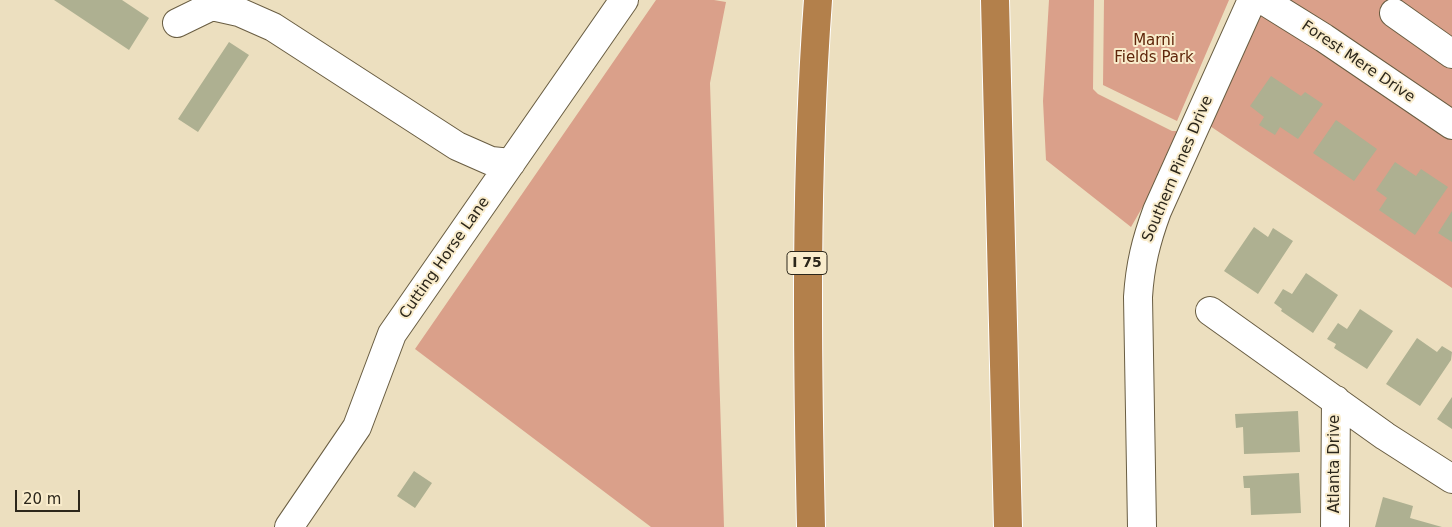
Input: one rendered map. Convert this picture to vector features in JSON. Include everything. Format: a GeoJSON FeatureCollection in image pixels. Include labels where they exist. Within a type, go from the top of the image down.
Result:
{"type":"FeatureCollection","features":[{"type":"Feature","properties":{"kind":"highway","name":"I 75"},"geometry":{"type":"LineString","coordinates":[[811,527],[807,371],[808,212],[814,52],[818,0]]}},
{"type":"Feature","properties":{"kind":"highway"},"geometry":{"type":"LineString","coordinates":[[995,0],[1008,527]]}},
{"type":"Feature","properties":{"kind":"street","name":"Cutting Horse Lane"},"geometry":{"type":"LineString","coordinates":[[289,527],[357,426],[392,334],[624,0]]}},
{"type":"Feature","properties":{"kind":"street","name":"Southern Pines Drive"},"geometry":{"type":"LineString","coordinates":[[1142,527],[1138,297],[1140,267],[1146,238],[1252,0]]}},
{"type":"Feature","properties":{"kind":"street","name":"Forest Mere Drive"},"geometry":{"type":"LineString","coordinates":[[1263,0],[1324,38],[1452,125]]}},
{"type":"Feature","properties":{"kind":"street"},"geometry":{"type":"LineString","coordinates":[[177,23],[212,6],[239,12],[274,27],[457,146],[491,161],[511,163]]}},
{"type":"Feature","properties":{"kind":"street"},"geometry":{"type":"LineString","coordinates":[[1394,13],[1452,54]]}},
{"type":"Feature","properties":{"kind":"street"},"geometry":{"type":"LineString","coordinates":[[1210,312],[1385,436],[1452,479]]}},
{"type":"Feature","properties":{"kind":"street","name":"Atlanta Drive"},"geometry":{"type":"LineString","coordinates":[[1335,527],[1336,400]]}},
{"type":"Feature","properties":{"kind":"green space"},"geometry":{"type":"Polygon","coordinates":[[[656,0],[714,0],[726,2],[710,83],[724,527],[651,527],[415,349],[656,0]]]}},
{"type":"Feature","properties":{"kind":"green space"},"geometry":{"type":"Polygon","coordinates":[[[1049,0],[1094,0],[1093,89],[1098,94],[1172,131],[1179,131],[1240,0],[1452,0],[1452,288],[1195,116],[1131,227],[1046,160],[1043,101],[1049,0]]]}},
{"type":"Feature","properties":{"kind":"green space","name":"Marni Fields Park"},"geometry":{"type":"Polygon","coordinates":[[[1104,0],[1229,0],[1177,121],[1103,85],[1104,0]]]}},
{"type":"Feature","properties":{"kind":"building"},"geometry":{"type":"Polygon","coordinates":[[[54,0],[122,0],[149,18],[129,50],[54,0]]]}},
{"type":"Feature","properties":{"kind":"building"},"geometry":{"type":"Polygon","coordinates":[[[229,42],[249,55],[198,132],[178,119],[229,42]]]}},
{"type":"Feature","properties":{"kind":"building"},"geometry":{"type":"Polygon","coordinates":[[[1271,76],[1301,96],[1305,92],[1323,104],[1298,139],[1280,127],[1275,135],[1259,125],[1264,117],[1250,106],[1271,76]]]}},
{"type":"Feature","properties":{"kind":"building"},"geometry":{"type":"Polygon","coordinates":[[[1336,120],[1377,149],[1354,181],[1313,153],[1336,120]]]}},
{"type":"Feature","properties":{"kind":"building"},"geometry":{"type":"Polygon","coordinates":[[[1395,162],[1416,176],[1421,169],[1448,187],[1415,235],[1379,210],[1387,198],[1376,190],[1395,162]]]}},
{"type":"Feature","properties":{"kind":"building"},"geometry":{"type":"Polygon","coordinates":[[[1452,211],[1452,242],[1438,233],[1452,211]]]}},
{"type":"Feature","properties":{"kind":"building"},"geometry":{"type":"Polygon","coordinates":[[[1254,227],[1268,237],[1273,228],[1293,241],[1258,294],[1224,271],[1254,227]]]}},
{"type":"Feature","properties":{"kind":"building"},"geometry":{"type":"Polygon","coordinates":[[[1306,273],[1338,295],[1313,333],[1281,311],[1282,309],[1274,303],[1283,289],[1292,294],[1306,273]]]}},
{"type":"Feature","properties":{"kind":"building"},"geometry":{"type":"Polygon","coordinates":[[[1360,309],[1393,331],[1367,369],[1334,348],[1336,344],[1327,339],[1338,323],[1347,329],[1360,309]]]}},
{"type":"Feature","properties":{"kind":"building"},"geometry":{"type":"Polygon","coordinates":[[[1417,338],[1437,352],[1442,346],[1452,352],[1451,360],[1420,406],[1386,384],[1417,338]]]}},
{"type":"Feature","properties":{"kind":"building"},"geometry":{"type":"Polygon","coordinates":[[[1452,397],[1452,429],[1437,419],[1452,397]]]}},
{"type":"Feature","properties":{"kind":"building"},"geometry":{"type":"Polygon","coordinates":[[[1298,411],[1300,452],[1244,454],[1243,427],[1236,428],[1235,414],[1298,411]]]}},
{"type":"Feature","properties":{"kind":"building"},"geometry":{"type":"Polygon","coordinates":[[[414,471],[432,483],[415,508],[397,496],[414,471]]]}},
{"type":"Feature","properties":{"kind":"building"},"geometry":{"type":"Polygon","coordinates":[[[1299,473],[1301,513],[1251,515],[1250,488],[1244,488],[1243,476],[1299,473]]]}},
{"type":"Feature","properties":{"kind":"building"},"geometry":{"type":"Polygon","coordinates":[[[1383,497],[1413,506],[1410,518],[1442,527],[1375,527],[1383,497]]]}}]}
